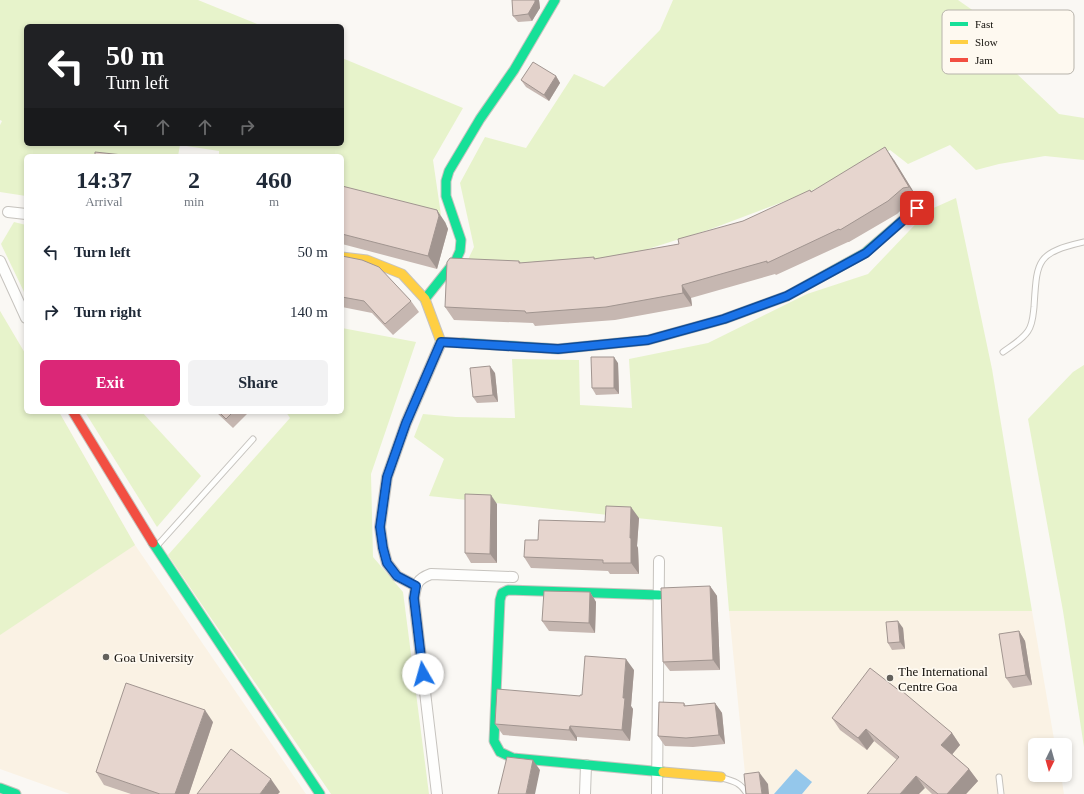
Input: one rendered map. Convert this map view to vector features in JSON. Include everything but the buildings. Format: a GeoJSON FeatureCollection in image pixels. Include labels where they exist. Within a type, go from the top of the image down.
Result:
{"type":"FeatureCollection","features":[{"type":"Feature","properties":{"kind":"street"},"geometry":{"type":"LineString","coordinates":[[425,299],[456,260],[460,251],[461,240],[446,196],[446,182],[449,171],[480,119],[514,70],[555,0]]}},
{"type":"Feature","properties":{"kind":"street"},"geometry":{"type":"LineString","coordinates":[[441,342],[558,349],[648,340],[724,319],[787,296],[866,253],[917,208]]}},
{"type":"Feature","properties":{"kind":"street"},"geometry":{"type":"LineString","coordinates":[[8,212],[24,214]]}},
{"type":"Feature","properties":{"kind":"street"},"geometry":{"type":"LineString","coordinates":[[344,257],[367,260],[402,274],[425,299],[441,342],[406,423],[387,477],[380,527],[387,563],[397,576],[416,586]]}},
{"type":"Feature","properties":{"kind":"street"},"geometry":{"type":"LineString","coordinates":[[0,261],[24,314]]}},
{"type":"Feature","properties":{"kind":"street"},"geometry":{"type":"LineString","coordinates":[[75,414],[155,547],[320,794]]}},
{"type":"Feature","properties":{"kind":"street"},"geometry":{"type":"LineString","coordinates":[[658,794],[659,561]]}},
{"type":"Feature","properties":{"kind":"street"},"geometry":{"type":"LineString","coordinates":[[437,794],[414,598],[416,586],[422,577],[432,574],[513,577]]}},
{"type":"Feature","properties":{"kind":"street"},"geometry":{"type":"LineString","coordinates":[[659,595],[508,590],[502,593],[500,600],[494,741],[500,752],[513,758],[721,777]]}},
{"type":"Feature","properties":{"kind":"street"},"geometry":{"type":"LineString","coordinates":[[585,794],[586,765]]}},
{"type":"Feature","properties":{"kind":"street"},"geometry":{"type":"LineString","coordinates":[[0,788],[16,794]]}},
{"type":"Feature","properties":{"kind":"lane"},"geometry":{"type":"LineString","coordinates":[[1002,352],[1024,337],[1029,330],[1033,319],[1038,266],[1044,258],[1053,251],[1084,242]]}},
{"type":"Feature","properties":{"kind":"lane"},"geometry":{"type":"LineString","coordinates":[[155,547],[254,439]]}},
{"type":"Feature","properties":{"kind":"lane"},"geometry":{"type":"LineString","coordinates":[[721,777],[736,781],[743,787],[747,794]]}},
{"type":"Feature","properties":{"kind":"lane"},"geometry":{"type":"LineString","coordinates":[[998,777],[1001,794]]}},
{"type":"Feature","properties":{"kind":"shaded area","name":"Goa University"},"geometry":{"type":"Polygon","coordinates":[[[0,311],[24,352],[24,414],[60,414],[135,545],[306,794],[70,794],[0,769],[0,311]]]}},
{"type":"Feature","properties":{"kind":"shaded area","name":"The International Centre Goa"},"geometry":{"type":"Polygon","coordinates":[[[729,611],[1032,611],[1054,738],[1028,738],[1028,782],[1062,782],[1064,794],[747,794],[729,611]]]}},
{"type":"Feature","properties":{"kind":"green space"},"geometry":{"type":"Polygon","coordinates":[[[0,0],[198,0],[257,24],[24,24],[24,146],[180,146],[178,154],[24,154],[24,196],[0,192],[0,125],[2,121],[0,120],[0,0]]]}},
{"type":"Feature","properties":{"kind":"green space"},"geometry":{"type":"Polygon","coordinates":[[[673,0],[958,0],[972,10],[942,10],[942,74],[1017,74],[1059,114],[1084,118],[1084,160],[1045,156],[999,164],[976,170],[950,145],[908,164],[890,150],[809,192],[711,229],[607,262],[464,268],[474,247],[460,183],[485,137],[526,148],[574,74],[604,87],[660,30],[673,0]]]}},
{"type":"Feature","properties":{"kind":"green space"},"geometry":{"type":"Polygon","coordinates":[[[344,59],[463,108],[433,160],[441,215],[344,199],[344,154],[219,154],[219,151],[186,146],[344,146],[344,59]]]}},
{"type":"Feature","properties":{"kind":"green space"},"geometry":{"type":"Polygon","coordinates":[[[956,198],[992,369],[1032,611],[729,611],[722,527],[429,496],[444,459],[414,437],[423,414],[456,417],[515,418],[512,359],[579,360],[580,405],[632,408],[629,359],[708,343],[807,294],[868,274],[929,210],[956,198]]]}},
{"type":"Feature","properties":{"kind":"green space"},"geometry":{"type":"Polygon","coordinates":[[[14,222],[24,224],[24,292],[1,244],[14,222]]]}},
{"type":"Feature","properties":{"kind":"green space"},"geometry":{"type":"Polygon","coordinates":[[[0,311],[24,352],[24,414],[60,414],[135,545],[0,635],[0,311]]]}},
{"type":"Feature","properties":{"kind":"green space"},"geometry":{"type":"Polygon","coordinates":[[[344,328],[416,342],[371,474],[373,557],[403,592],[429,794],[331,794],[168,555],[290,418],[287,414],[344,414],[344,328]]]}},
{"type":"Feature","properties":{"kind":"green space"},"geometry":{"type":"Polygon","coordinates":[[[1084,365],[1084,747],[1063,611],[1028,419],[1073,372],[1084,365]]]}},
{"type":"Feature","properties":{"kind":"green space"},"geometry":{"type":"Polygon","coordinates":[[[86,414],[144,414],[201,476],[157,527],[86,414]]]}},
{"type":"Feature","properties":{"kind":"water"},"geometry":{"type":"Polygon","coordinates":[[[796,769],[812,782],[802,794],[774,794],[796,769]]]}},
{"type":"Feature","properties":{"kind":"traffic: fast"},"geometry":{"type":"LineString","coordinates":[[425,299],[456,260],[460,251],[461,240],[446,196],[446,181],[449,171],[480,119],[514,70],[555,0]]}},
{"type":"Feature","properties":{"kind":"traffic: fast"},"geometry":{"type":"LineString","coordinates":[[463,343],[558,349],[648,340],[724,319],[787,296],[865,253],[917,208]]}},
{"type":"Feature","properties":{"kind":"traffic: fast"},"geometry":{"type":"LineString","coordinates":[[153,543],[320,794]]}},
{"type":"Feature","properties":{"kind":"traffic: fast"},"geometry":{"type":"LineString","coordinates":[[659,595],[508,590],[502,593],[500,600],[494,741],[500,752],[513,758],[663,772]]}},
{"type":"Feature","properties":{"kind":"traffic: fast"},"geometry":{"type":"LineString","coordinates":[[0,788],[16,794]]}},
{"type":"Feature","properties":{"kind":"traffic: slow"},"geometry":{"type":"LineString","coordinates":[[344,257],[367,260],[402,274],[425,299],[441,342],[463,343]]}},
{"type":"Feature","properties":{"kind":"traffic: slow"},"geometry":{"type":"LineString","coordinates":[[663,772],[721,777]]}},
{"type":"Feature","properties":{"kind":"traffic: jam"},"geometry":{"type":"LineString","coordinates":[[74,414],[153,543]]}},
{"type":"Feature","properties":{"kind":"place","name":"Goa University"},"geometry":{"type":"Point","coordinates":[106,657]}},
{"type":"Feature","properties":{"kind":"place","name":"The International Centre Goa"},"geometry":{"type":"Point","coordinates":[890,678]}},
{"type":"Feature","properties":{"kind":"route"},"geometry":{"type":"LineString","coordinates":[[423,674],[414,598],[416,586],[397,576],[387,563],[380,527],[387,477],[406,423],[441,342],[558,349],[648,340],[724,319],[787,296],[866,253],[917,208]]}}]}
